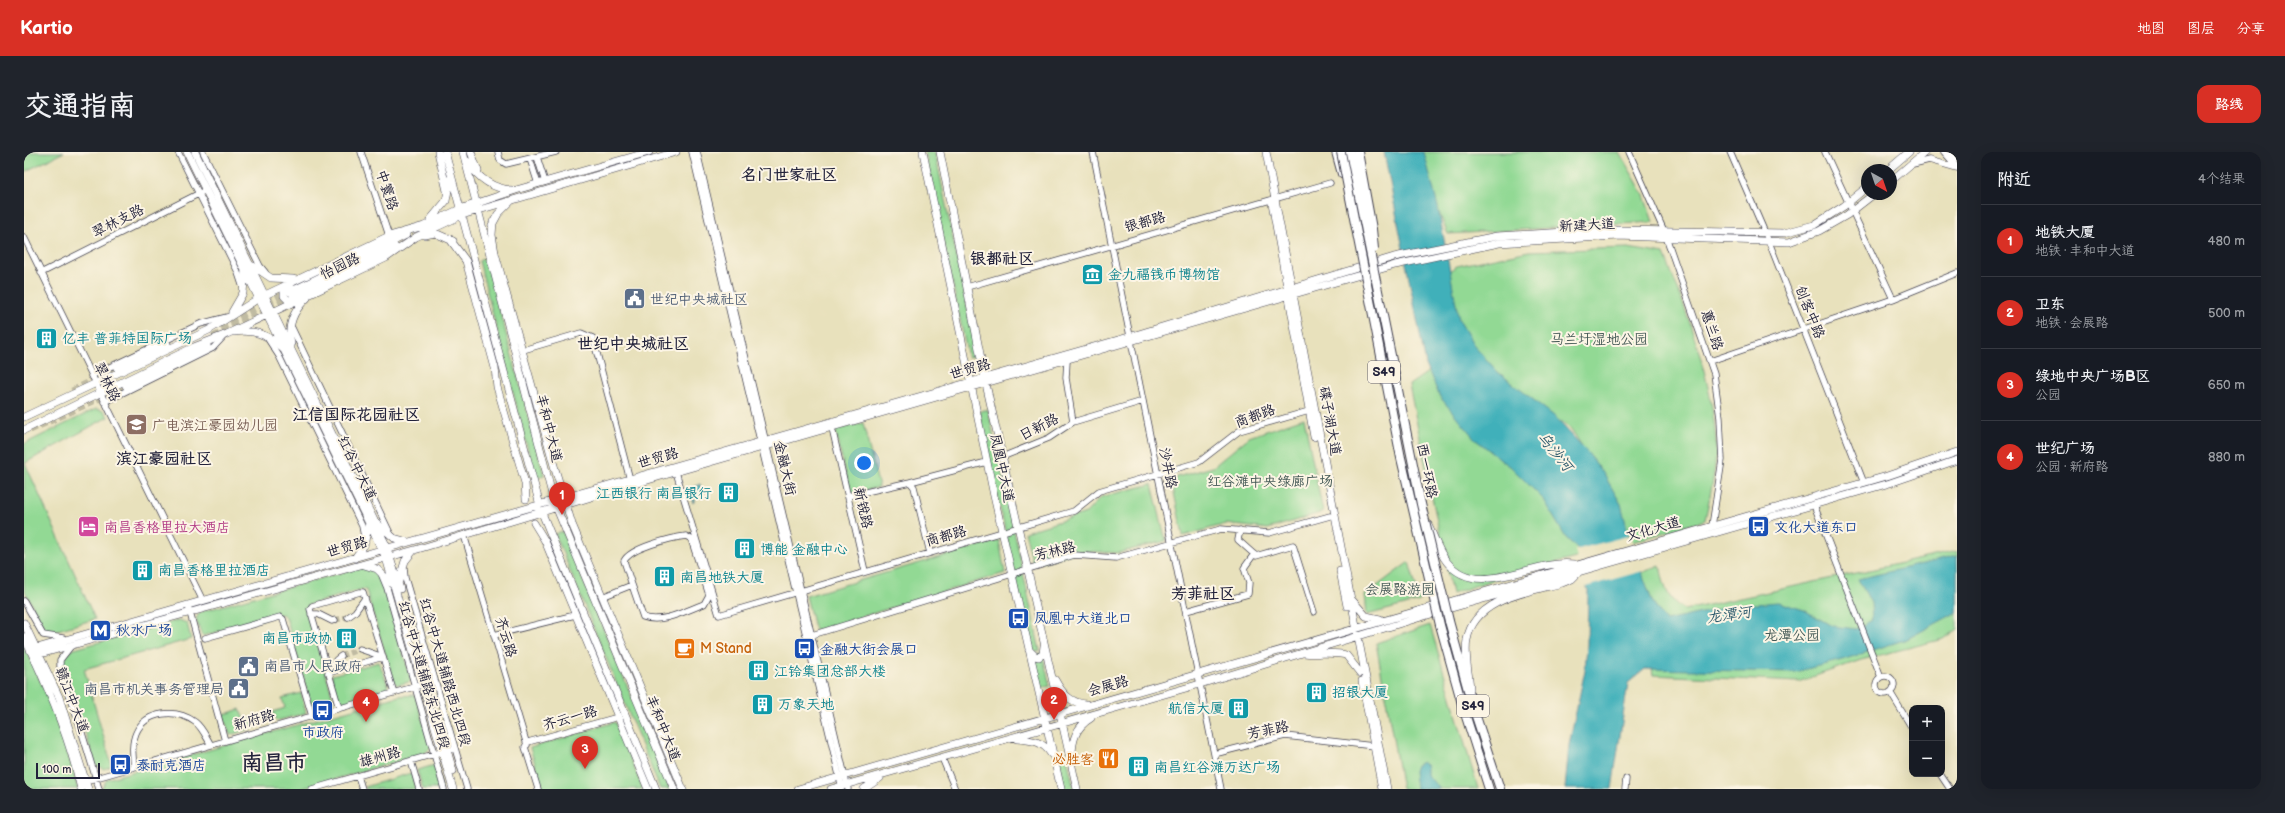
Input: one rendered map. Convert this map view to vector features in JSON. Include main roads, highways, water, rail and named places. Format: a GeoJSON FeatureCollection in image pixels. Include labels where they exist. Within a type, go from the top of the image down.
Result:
{"type":"FeatureCollection","features":[{"type":"Feature","properties":{"kind":"highway"},"geometry":{"type":"LineString","coordinates":[[1336,152],[1350,201]]}},
{"type":"Feature","properties":{"kind":"highway","name":"西一环路"},"geometry":{"type":"LineString","coordinates":[[1341,152],[1411,505],[1454,675],[1489,789]]}},
{"type":"Feature","properties":{"kind":"highway","name":"西一环路"},"geometry":{"type":"LineString","coordinates":[[1350,152],[1421,504],[1440,589],[1471,701],[1500,789]]}},
{"type":"Feature","properties":{"kind":"highway"},"geometry":{"type":"LineString","coordinates":[[1358,152],[1372,229],[1376,284]]}},
{"type":"Feature","properties":{"kind":"main road","name":"红谷中大道"},"geometry":{"type":"LineString","coordinates":[[187,152],[206,190],[245,260]]}},
{"type":"Feature","properties":{"kind":"main road","name":"红谷中大道"},"geometry":{"type":"LineString","coordinates":[[195,152],[262,296],[295,354],[388,557],[422,685],[458,789]]}},
{"type":"Feature","properties":{"kind":"main road"},"geometry":{"type":"LineString","coordinates":[[438,152],[445,181],[446,201]]}},
{"type":"Feature","properties":{"kind":"main road","name":"丰和中大道"},"geometry":{"type":"LineString","coordinates":[[445,152],[541,509],[656,789]]}},
{"type":"Feature","properties":{"kind":"main road","name":"怡园路"},"geometry":{"type":"LineString","coordinates":[[517,194],[541,183],[649,152]]}},
{"type":"Feature","properties":{"kind":"main road","name":"怡园路"},"geometry":{"type":"LineString","coordinates":[[24,417],[95,385],[209,330],[227,317],[262,296],[389,236],[424,226],[476,206],[517,194],[676,152]]}},
{"type":"Feature","properties":{"kind":"main road","name":"凤凰中大道"},"geometry":{"type":"LineString","coordinates":[[923,152],[987,462],[1061,789]]}},
{"type":"Feature","properties":{"kind":"main road"},"geometry":{"type":"LineString","coordinates":[[926,152],[927,173]]}},
{"type":"Feature","properties":{"kind":"main road","name":"凤凰中大道"},"geometry":{"type":"LineString","coordinates":[[940,152],[985,381],[1077,789]]}},
{"type":"Feature","properties":{"kind":"main road","name":"碟子湖大道"},"geometry":{"type":"LineString","coordinates":[[1262,152],[1273,198]]}},
{"type":"Feature","properties":{"kind":"main road","name":"碟子湖大道"},"geometry":{"type":"LineString","coordinates":[[1266,152],[1290,292],[1349,592],[1360,673],[1382,789]]}},
{"type":"Feature","properties":{"kind":"main road"},"geometry":{"type":"LineString","coordinates":[[1895,164],[1909,152]]}},
{"type":"Feature","properties":{"kind":"main road"},"geometry":{"type":"LineString","coordinates":[[1897,176],[1924,152]]}},
{"type":"Feature","properties":{"kind":"main road"},"geometry":{"type":"LineString","coordinates":[[466,153],[477,175],[487,183],[517,194],[503,207],[493,222],[490,233],[491,257]]}},
{"type":"Feature","properties":{"kind":"main road","name":"丰和中大道"},"geometry":{"type":"LineString","coordinates":[[466,153],[476,206],[491,257],[554,502],[674,788]]}},
{"type":"Feature","properties":{"kind":"main road"},"geometry":{"type":"LineString","coordinates":[[449,165],[450,190],[446,201],[437,214],[424,226],[291,294],[416,237],[435,233],[449,238],[464,250],[476,266]]}},
{"type":"Feature","properties":{"kind":"main road","name":"新建大道"},"geometry":{"type":"LineString","coordinates":[[1665,234],[1784,233],[1814,224],[1861,192]]}},
{"type":"Feature","properties":{"kind":"main road","name":"新建大道"},"geometry":{"type":"LineString","coordinates":[[1290,292],[1412,257],[1506,236],[1590,231],[1789,242],[1819,231],[1852,211],[1866,200]]}},
{"type":"Feature","properties":{"kind":"main road","name":"怡园路"},"geometry":{"type":"LineString","coordinates":[[24,430],[194,347],[227,334],[386,258],[416,237],[461,212]]}},
{"type":"Feature","properties":{"kind":"main road"},"geometry":{"type":"LineString","coordinates":[[493,222],[492,235],[495,253],[565,503],[602,597],[683,789]]}},
{"type":"Feature","properties":{"kind":"main road"},"geometry":{"type":"LineString","coordinates":[[449,238],[466,261],[495,368],[497,387],[525,483],[526,499]]}},
{"type":"Feature","properties":{"kind":"main road"},"geometry":{"type":"LineString","coordinates":[[245,260],[271,278],[291,280],[301,278]]}},
{"type":"Feature","properties":{"kind":"main road"},"geometry":{"type":"LineString","coordinates":[[117,368],[227,317],[237,306],[243,293],[245,260]]}},
{"type":"Feature","properties":{"kind":"main road"},"geometry":{"type":"LineString","coordinates":[[301,278],[284,292],[284,296],[289,302],[316,292]]}},
{"type":"Feature","properties":{"kind":"main road"},"geometry":{"type":"LineString","coordinates":[[295,354],[290,338],[292,320],[301,304],[316,292]]}},
{"type":"Feature","properties":{"kind":"main road","name":"碟子湖大道"},"geometry":{"type":"LineString","coordinates":[[1290,292],[1309,411],[1354,628]]}},
{"type":"Feature","properties":{"kind":"main road","name":"世贸路"},"geometry":{"type":"LineString","coordinates":[[541,509],[557,509],[565,503],[630,480],[971,385],[1290,292]]}},
{"type":"Feature","properties":{"kind":"main road","name":"红谷中大道"},"geometry":{"type":"LineString","coordinates":[[271,313],[287,354],[372,521]]}},
{"type":"Feature","properties":{"kind":"main road"},"geometry":{"type":"LineString","coordinates":[[126,386],[196,352],[227,334],[241,331],[263,335],[272,340],[287,354]]}},
{"type":"Feature","properties":{"kind":"main road","name":"世贸路"},"geometry":{"type":"LineString","coordinates":[[985,381],[1067,361],[1132,339]]}},
{"type":"Feature","properties":{"kind":"main road","name":"世贸路"},"geometry":{"type":"LineString","coordinates":[[35,652],[202,601],[355,558],[541,509],[554,502],[565,503],[676,472],[763,444],[832,428],[971,385]]}},
{"type":"Feature","properties":{"kind":"main road","name":"文化大道"},"geometry":{"type":"LineString","coordinates":[[1354,628],[1864,483],[1957,452]]}},
{"type":"Feature","properties":{"kind":"main road","name":"文化大道"},"geometry":{"type":"LineString","coordinates":[[1355,636],[1890,483],[1957,460]]}},
{"type":"Feature","properties":{"kind":"main road"},"geometry":{"type":"LineString","coordinates":[[532,476],[526,499],[516,516],[534,523],[553,540]]}},
{"type":"Feature","properties":{"kind":"main road"},"geometry":{"type":"LineString","coordinates":[[1421,504],[1438,546],[1447,562],[1458,572],[1470,577],[1484,579],[1498,577],[1551,563],[1577,564]]}},
{"type":"Feature","properties":{"kind":"main road","name":"世贸路"},"geometry":{"type":"LineString","coordinates":[[73,641],[190,613],[358,566],[464,535],[516,516]]}},
{"type":"Feature","properties":{"kind":"main road"},"geometry":{"type":"LineString","coordinates":[[355,558],[364,545],[372,521],[394,538],[404,542],[414,542]]}},
{"type":"Feature","properties":{"kind":"main road"},"geometry":{"type":"LineString","coordinates":[[534,523],[545,541],[648,789]]}},
{"type":"Feature","properties":{"kind":"main road"},"geometry":{"type":"LineString","coordinates":[[397,588],[399,577],[405,561],[414,550]]}},
{"type":"Feature","properties":{"kind":"main road"},"geometry":{"type":"LineString","coordinates":[[358,566],[366,565],[377,569],[397,588]]}},
{"type":"Feature","properties":{"kind":"main road"},"geometry":{"type":"LineString","coordinates":[[1471,701],[1466,649],[1467,639],[1474,621],[1492,605],[1562,583],[1572,579],[1579,572]]}},
{"type":"Feature","properties":{"kind":"main road"},"geometry":{"type":"LineString","coordinates":[[1349,592],[1355,605],[1366,616],[1375,620],[1386,619]]}},
{"type":"Feature","properties":{"kind":"main road","name":"赣江中大道"},"geometry":{"type":"LineString","coordinates":[[24,622],[82,784],[88,789]]}},
{"type":"Feature","properties":{"kind":"main road","name":"会展路"},"geometry":{"type":"LineString","coordinates":[[798,789],[1354,628]]}},
{"type":"Feature","properties":{"kind":"main road","name":"碟子湖大道"},"geometry":{"type":"LineString","coordinates":[[1355,636],[1387,789]]}},
{"type":"Feature","properties":{"kind":"main road","name":"会展路"},"geometry":{"type":"LineString","coordinates":[[830,789],[845,787],[1200,684],[1355,636]]}},
{"type":"Feature","properties":{"kind":"main road","name":"赣江中大道"},"geometry":{"type":"LineString","coordinates":[[24,637],[35,652]]}},
{"type":"Feature","properties":{"kind":"main road"},"geometry":{"type":"LineString","coordinates":[[1029,650],[1035,656],[1041,656],[1044,652],[1044,644]]}},
{"type":"Feature","properties":{"kind":"main road"},"geometry":{"type":"LineString","coordinates":[[1301,652],[1320,655],[1334,652],[1346,655],[1360,673]]}},
{"type":"Feature","properties":{"kind":"main road"},"geometry":{"type":"LineString","coordinates":[[1050,671],[1064,694],[1076,702],[1090,704]]}},
{"type":"Feature","properties":{"kind":"main road"},"geometry":{"type":"LineString","coordinates":[[1019,725],[1037,715],[1040,704],[1038,692]]}},
{"type":"Feature","properties":{"kind":"main road"},"geometry":{"type":"LineString","coordinates":[[1072,766],[1072,748],[1077,731],[1085,721],[1102,712]]}},
{"type":"Feature","properties":{"kind":"main road"},"geometry":{"type":"LineString","coordinates":[[1011,738],[1035,740],[1047,748],[1059,781]]}},
{"type":"Feature","properties":{"kind":"main road","name":"红谷中大道"},"geometry":{"type":"LineString","coordinates":[[445,751],[453,789]]}},
{"type":"Feature","properties":{"kind":"main road"},"geometry":{"type":"LineString","coordinates":[[864,789],[889,773]]}},
{"type":"Feature","properties":{"kind":"water"},"geometry":{"type":"Polygon","coordinates":[[[1384,152],[1424,152],[1438,207],[1459,320],[1475,347],[1498,372],[1554,416],[1583,447],[1602,471],[1621,504],[1629,536],[1652,601],[1666,621],[1733,606],[1778,602],[1804,610],[1832,626],[1856,629],[1872,620],[1871,603],[1858,579],[1957,556],[1957,612],[1907,639],[1842,660],[1795,672],[1645,669],[1628,683],[1612,789],[1565,789],[1569,745],[1585,670],[1587,645],[1588,591],[1577,548],[1566,538],[1543,499],[1511,467],[1476,440],[1440,397],[1426,365],[1384,152]]]}},
{"type":"Feature","properties":{"kind":"water"},"geometry":{"type":"Polygon","coordinates":[[[700,484],[701,489],[693,503],[689,490],[700,484]]]}},
{"type":"Feature","properties":{"kind":"water"},"geometry":{"type":"Polygon","coordinates":[[[1422,762],[1427,766],[1427,775],[1440,789],[1416,789],[1414,771],[1416,765],[1422,762]]]}},
{"type":"Feature","properties":{"kind":"tunnel"},"geometry":{"type":"LineString","coordinates":[[220,326],[288,292]]}},
{"type":"Feature","properties":{"kind":"tunnel"},"geometry":{"type":"LineString","coordinates":[[213,337],[293,297]]}},
{"type":"Feature","properties":{"kind":"tunnel"},"geometry":{"type":"LineString","coordinates":[[72,391],[117,368]]}},
{"type":"Feature","properties":{"kind":"tunnel"},"geometry":{"type":"LineString","coordinates":[[30,430],[126,386]]}},
{"type":"Feature","properties":{"kind":"tunnel"},"geometry":{"type":"LineString","coordinates":[[335,620],[348,617]]}},
{"type":"Feature","properties":{"kind":"tunnel"},"geometry":{"type":"LineString","coordinates":[[341,656],[360,649]]}},
{"type":"Feature","properties":{"kind":"place","name":"金九福钱币博物馆"},"geometry":{"type":"Point","coordinates":[1093,274]}},
{"type":"Feature","properties":{"kind":"place","name":"世纪中央城社区"},"geometry":{"type":"Point","coordinates":[634,299]}},
{"type":"Feature","properties":{"kind":"place","name":"亿丰 普菲特国际广场"},"geometry":{"type":"Point","coordinates":[46,338]}},
{"type":"Feature","properties":{"kind":"place","name":"广电滨江豪园幼儿园"},"geometry":{"type":"Point","coordinates":[137,425]}},
{"type":"Feature","properties":{"kind":"place","name":"江西银行 南昌银行"},"geometry":{"type":"Point","coordinates":[728,493]}},
{"type":"Feature","properties":{"kind":"place","name":"地铁大厦"},"geometry":{"type":"Point","coordinates":[562,515]}},
{"type":"Feature","properties":{"kind":"place","name":"南昌香格里拉大酒店"},"geometry":{"type":"Point","coordinates":[88,527]}},
{"type":"Feature","properties":{"kind":"place","name":"文化大道东口"},"geometry":{"type":"Point","coordinates":[1758,527]}},
{"type":"Feature","properties":{"kind":"place","name":"博能 金融中心"},"geometry":{"type":"Point","coordinates":[745,549]}},
{"type":"Feature","properties":{"kind":"place","name":"南昌香格里拉酒店"},"geometry":{"type":"Point","coordinates":[142,570]}},
{"type":"Feature","properties":{"kind":"place","name":"南昌地铁大厦"},"geometry":{"type":"Point","coordinates":[665,577]}},
{"type":"Feature","properties":{"kind":"place","name":"凤凰中大道北口"},"geometry":{"type":"Point","coordinates":[1019,618]}},
{"type":"Feature","properties":{"kind":"place","name":"秋水广场"},"geometry":{"type":"Point","coordinates":[100,630]}},
{"type":"Feature","properties":{"kind":"place","name":"南昌市政协"},"geometry":{"type":"Point","coordinates":[347,638]}},
{"type":"Feature","properties":{"kind":"place","name":"M Stand"},"geometry":{"type":"Point","coordinates":[684,648]}},
{"type":"Feature","properties":{"kind":"place","name":"金融大街会展口"},"geometry":{"type":"Point","coordinates":[805,649]}},
{"type":"Feature","properties":{"kind":"place","name":"南昌市人民政府"},"geometry":{"type":"Point","coordinates":[249,666]}},
{"type":"Feature","properties":{"kind":"place","name":"江铃集团总部大楼"},"geometry":{"type":"Point","coordinates":[759,671]}},
{"type":"Feature","properties":{"kind":"place","name":"南昌市机关事务管理局"},"geometry":{"type":"Point","coordinates":[239,689]}},
{"type":"Feature","properties":{"kind":"place","name":"招银大厦"},"geometry":{"type":"Point","coordinates":[1317,692]}},
{"type":"Feature","properties":{"kind":"place","name":"万象天地"},"geometry":{"type":"Point","coordinates":[763,704]}},
{"type":"Feature","properties":{"kind":"place","name":"航信大厦"},"geometry":{"type":"Point","coordinates":[1239,708]}},
{"type":"Feature","properties":{"kind":"place","name":"市政府"},"geometry":{"type":"Point","coordinates":[323,710]}},
{"type":"Feature","properties":{"kind":"place","name":"卫东"},"geometry":{"type":"Point","coordinates":[1054,720]}},
{"type":"Feature","properties":{"kind":"place","name":"世纪广场"},"geometry":{"type":"Point","coordinates":[366,722]}},
{"type":"Feature","properties":{"kind":"place","name":"必胜客"},"geometry":{"type":"Point","coordinates":[1109,759]}},
{"type":"Feature","properties":{"kind":"place","name":"泰耐克酒店"},"geometry":{"type":"Point","coordinates":[121,765]}},
{"type":"Feature","properties":{"kind":"place","name":"南昌红谷滩万达广场"},"geometry":{"type":"Point","coordinates":[1138,767]}},
{"type":"Feature","properties":{"kind":"place","name":"绿地中央广场B区"},"geometry":{"type":"Point","coordinates":[585,769]}},
{"type":"Feature","properties":{"kind":"district","name":"名门世家社区"},"geometry":{"type":"Point","coordinates":[789,175]}},
{"type":"Feature","properties":{"kind":"district","name":"银都社区"},"geometry":{"type":"Point","coordinates":[1002,259]}},
{"type":"Feature","properties":{"kind":"district","name":"世纪中央城社区"},"geometry":{"type":"Point","coordinates":[633,344]}},
{"type":"Feature","properties":{"kind":"district","name":"江信国际花园社区"},"geometry":{"type":"Point","coordinates":[356,415]}},
{"type":"Feature","properties":{"kind":"district","name":"滨江豪园社区"},"geometry":{"type":"Point","coordinates":[164,459]}},
{"type":"Feature","properties":{"kind":"district","name":"芳菲社区"},"geometry":{"type":"Point","coordinates":[1203,594]}},
{"type":"Feature","properties":{"kind":"district","name":"南昌市"},"geometry":{"type":"Point","coordinates":[274,763]}},
{"type":"Feature","properties":{"kind":"park label","name":"马兰圩湿地公园"},"geometry":{"type":"Point","coordinates":[1599,339]}},
{"type":"Feature","properties":{"kind":"park label","name":"红谷滩中央绿廊广场"},"geometry":{"type":"Point","coordinates":[1270,481]}},
{"type":"Feature","properties":{"kind":"park label","name":"会展路游园"},"geometry":{"type":"Point","coordinates":[1400,589]}},
{"type":"Feature","properties":{"kind":"park label","name":"龙潭公园"},"geometry":{"type":"Point","coordinates":[1792,635]}},
{"type":"Feature","properties":{"kind":"water label","name":"乌沙河"},"geometry":{"type":"Point","coordinates":[1555,452]}},
{"type":"Feature","properties":{"kind":"water label","name":"龙潭河"},"geometry":{"type":"Point","coordinates":[1729,615]}}]}
